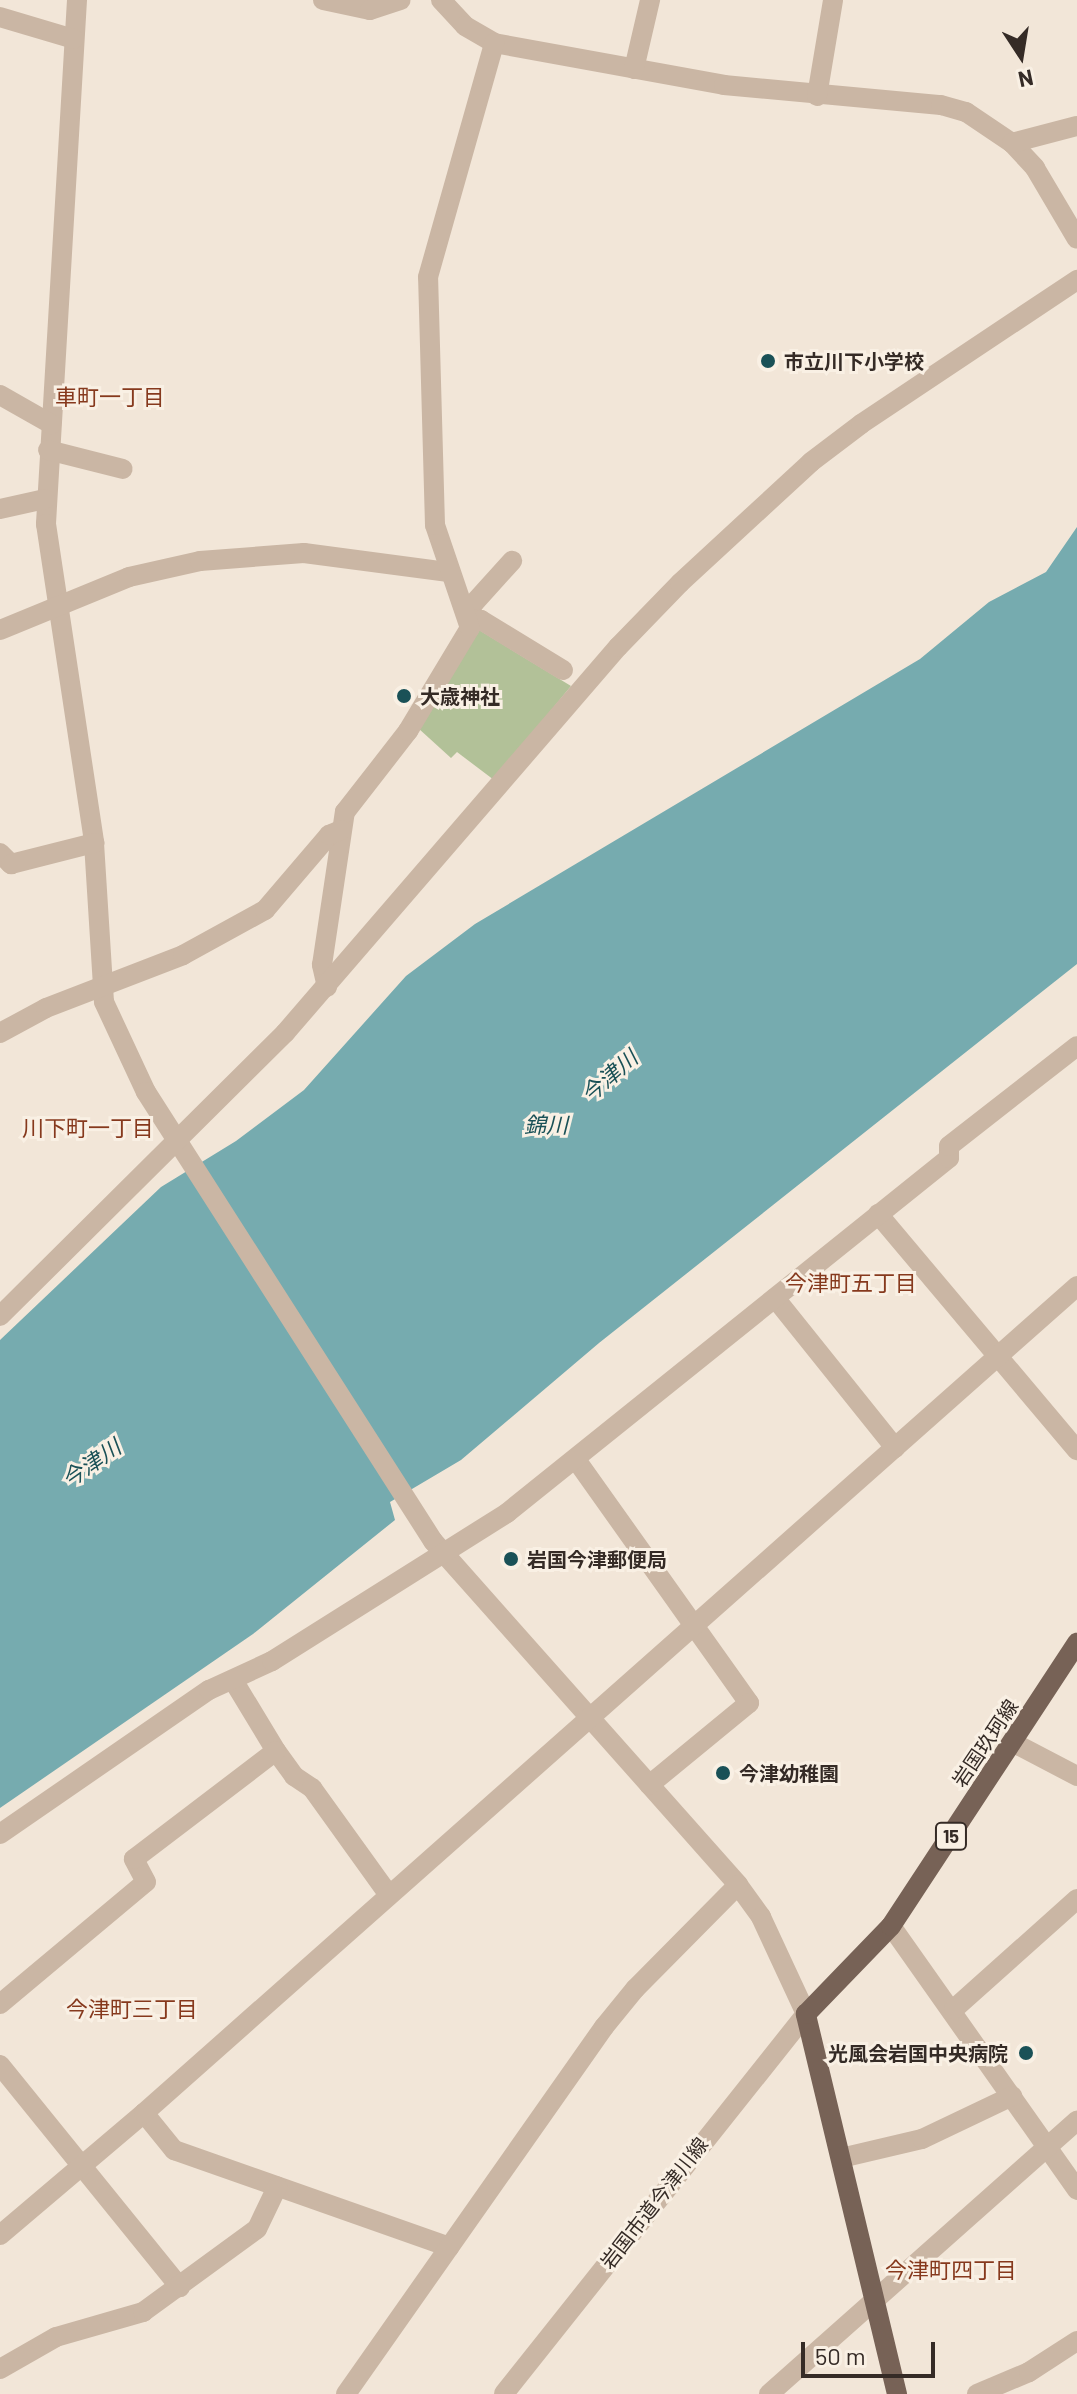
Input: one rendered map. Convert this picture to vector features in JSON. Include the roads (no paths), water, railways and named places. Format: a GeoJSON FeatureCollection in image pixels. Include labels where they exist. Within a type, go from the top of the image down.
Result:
{"type":"FeatureCollection","features":[{"type":"Feature","properties":{"kind":"main road","name":"岩国玖珂線"},"geometry":{"type":"LineString","coordinates":[[806,2014],[891,1926],[1077,1643]]}},
{"type":"Feature","properties":{"kind":"main road"},"geometry":{"type":"LineString","coordinates":[[806,2014],[897,2394]]}},
{"type":"Feature","properties":{"kind":"street"},"geometry":{"type":"LineString","coordinates":[[77,0],[45,499],[58,608],[94,843],[101,987],[119,1039],[181,1147],[419,1520],[445,1555],[738,1885],[761,1917],[806,2014]]}},
{"type":"Feature","properties":{"kind":"street"},"geometry":{"type":"LineString","coordinates":[[323,0],[387,8],[400,0]]}},
{"type":"Feature","properties":{"kind":"street"},"geometry":{"type":"LineString","coordinates":[[441,0],[465,26],[494,43],[634,69],[817,96],[941,105],[975,117],[1012,143],[1035,168],[1077,239]]}},
{"type":"Feature","properties":{"kind":"street"},"geometry":{"type":"LineString","coordinates":[[634,69],[650,0]]}},
{"type":"Feature","properties":{"kind":"street"},"geometry":{"type":"LineString","coordinates":[[817,96],[833,0]]}},
{"type":"Feature","properties":{"kind":"street"},"geometry":{"type":"LineString","coordinates":[[0,17],[74,39]]}},
{"type":"Feature","properties":{"kind":"street"},"geometry":{"type":"LineString","coordinates":[[494,43],[428,277],[435,525],[449,572],[468,613],[563,670]]}},
{"type":"Feature","properties":{"kind":"street"},"geometry":{"type":"LineString","coordinates":[[1012,143],[1077,126]]}},
{"type":"Feature","properties":{"kind":"street"},"geometry":{"type":"LineString","coordinates":[[0,1316],[181,1147],[327,987],[618,647],[691,572],[861,424],[1077,280]]}},
{"type":"Feature","properties":{"kind":"street"},"geometry":{"type":"LineString","coordinates":[[0,395],[51,424]]}},
{"type":"Feature","properties":{"kind":"street"},"geometry":{"type":"LineString","coordinates":[[48,450],[123,469]]}},
{"type":"Feature","properties":{"kind":"street"},"geometry":{"type":"LineString","coordinates":[[0,509],[45,499]]}},
{"type":"Feature","properties":{"kind":"street"},"geometry":{"type":"LineString","coordinates":[[0,630],[129,577],[200,561],[304,553],[449,572]]}},
{"type":"Feature","properties":{"kind":"street"},"geometry":{"type":"LineString","coordinates":[[327,987],[322,965],[345,812],[446,673],[474,603],[512,561]]}},
{"type":"Feature","properties":{"kind":"street"},"geometry":{"type":"LineString","coordinates":[[0,1033],[101,987],[183,955],[265,910],[329,835],[341,830]]}},
{"type":"Feature","properties":{"kind":"street"},"geometry":{"type":"LineString","coordinates":[[0,853],[11,864],[94,843]]}},
{"type":"Feature","properties":{"kind":"street"},"geometry":{"type":"LineString","coordinates":[[0,1834],[209,1690],[233,1680],[445,1555],[577,1461],[949,1158],[949,1146],[1077,1046]]}},
{"type":"Feature","properties":{"kind":"street"},"geometry":{"type":"LineString","coordinates":[[878,1214],[1077,1450]]}},
{"type":"Feature","properties":{"kind":"street"},"geometry":{"type":"LineString","coordinates":[[0,2235],[144,2113],[1077,1286]]}},
{"type":"Feature","properties":{"kind":"street"},"geometry":{"type":"LineString","coordinates":[[775,1298],[895,1448]]}},
{"type":"Feature","properties":{"kind":"street"},"geometry":{"type":"LineString","coordinates":[[577,1461],[749,1703],[649,1785]]}},
{"type":"Feature","properties":{"kind":"street"},"geometry":{"type":"LineString","coordinates":[[233,1680],[294,1776],[312,1788],[389,1895]]}},
{"type":"Feature","properties":{"kind":"street"},"geometry":{"type":"LineString","coordinates":[[1014,1743],[1077,1776]]}},
{"type":"Feature","properties":{"kind":"street"},"geometry":{"type":"LineString","coordinates":[[0,2004],[146,1882],[134,1859],[276,1751]]}},
{"type":"Feature","properties":{"kind":"street"},"geometry":{"type":"LineString","coordinates":[[346,2394],[635,1989],[738,1885]]}},
{"type":"Feature","properties":{"kind":"street"},"geometry":{"type":"LineString","coordinates":[[954,2009],[1077,1899]]}},
{"type":"Feature","properties":{"kind":"street"},"geometry":{"type":"LineString","coordinates":[[891,1926],[954,2009],[1077,2190]]}},
{"type":"Feature","properties":{"kind":"street","name":"岩国市道今津川線"},"geometry":{"type":"LineString","coordinates":[[504,2394],[806,2014]]}},
{"type":"Feature","properties":{"kind":"street"},"geometry":{"type":"LineString","coordinates":[[0,2065],[180,2287]]}},
{"type":"Feature","properties":{"kind":"street"},"geometry":{"type":"LineString","coordinates":[[841,2158],[922,2139],[1012,2096]]}},
{"type":"Feature","properties":{"kind":"street"},"geometry":{"type":"LineString","coordinates":[[144,2113],[174,2150],[449,2247]]}},
{"type":"Feature","properties":{"kind":"street"},"geometry":{"type":"LineString","coordinates":[[769,2394],[1077,2121]]}},
{"type":"Feature","properties":{"kind":"street"},"geometry":{"type":"LineString","coordinates":[[0,2369],[56,2337],[131,2318],[180,2287],[257,2229],[277,2187]]}},
{"type":"Feature","properties":{"kind":"street"},"geometry":{"type":"LineString","coordinates":[[977,2394],[1029,2372],[1077,2341]]}},
{"type":"Feature","properties":{"kind":"water","name":"錦川"},"geometry":{"type":"Polygon","coordinates":[[[1077,527],[1077,964],[599,1343],[461,1460],[390,1502],[395,1520],[253,1634],[0,1808],[0,1340],[161,1187],[236,1141],[304,1090],[406,976],[475,924],[920,659],[989,602],[1046,572],[1077,527]]]}},
{"type":"Feature","properties":{"kind":"place","name":"市立川下小学校"},"geometry":{"type":"Point","coordinates":[768,361]}},
{"type":"Feature","properties":{"kind":"place","name":"大歳神社"},"geometry":{"type":"Point","coordinates":[404,696]}},
{"type":"Feature","properties":{"kind":"place","name":"岩国今津郵便局"},"geometry":{"type":"Point","coordinates":[511,1559]}},
{"type":"Feature","properties":{"kind":"place","name":"今津幼稚園"},"geometry":{"type":"Point","coordinates":[723,1773]}},
{"type":"Feature","properties":{"kind":"place","name":"光風会岩国中央病院"},"geometry":{"type":"Point","coordinates":[1026,2053]}},
{"type":"Feature","properties":{"kind":"district","name":"車町一丁目"},"geometry":{"type":"Point","coordinates":[110,397]}},
{"type":"Feature","properties":{"kind":"district","name":"川下町一丁目"},"geometry":{"type":"Point","coordinates":[88,1128]}},
{"type":"Feature","properties":{"kind":"district","name":"今津町五丁目"},"geometry":{"type":"Point","coordinates":[851,1283]}},
{"type":"Feature","properties":{"kind":"district","name":"今津町三丁目"},"geometry":{"type":"Point","coordinates":[132,2009]}},
{"type":"Feature","properties":{"kind":"district","name":"今津町四丁目"},"geometry":{"type":"Point","coordinates":[951,2270]}},
{"type":"Feature","properties":{"kind":"water label","name":"今津川"},"geometry":{"type":"Point","coordinates":[609,1076]}},
{"type":"Feature","properties":{"kind":"water label","name":"今津川"},"geometry":{"type":"Point","coordinates":[91,1463]}}]}
